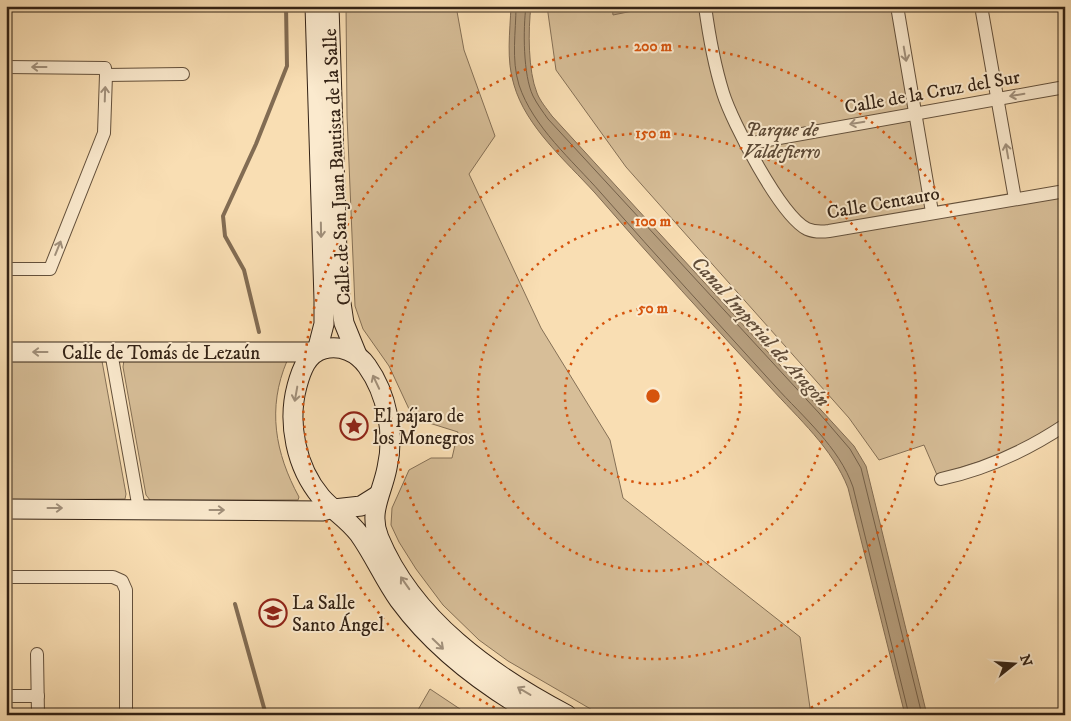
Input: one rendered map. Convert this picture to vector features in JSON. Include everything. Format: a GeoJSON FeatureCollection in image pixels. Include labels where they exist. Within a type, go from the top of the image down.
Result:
{"type":"FeatureCollection","features":[{"type":"Feature","properties":{"kind":"main road","name":"Calle de San Juan Bautista de la Salle"},"geometry":{"type":"LineString","coordinates":[[315,6],[324,324],[317,351],[305,366],[296,389],[294,435],[305,472],[317,492],[360,535],[390,587],[429,636],[455,660],[486,684],[536,715]]}},
{"type":"Feature","properties":{"kind":"main road","name":"Calle de San Juan Bautista de la Salle"},"geometry":{"type":"LineString","coordinates":[[329,6],[338,283],[344,323],[357,355],[377,384],[389,426],[388,465],[378,496],[374,523],[382,544],[407,586],[430,616],[488,668],[567,715]]}},
{"type":"Feature","properties":{"kind":"main road"},"geometry":{"type":"LineString","coordinates":[[317,351],[336,348],[357,355]]}},
{"type":"Feature","properties":{"kind":"main road","name":"Calle de Tomás de Lezaún"},"geometry":{"type":"LineString","coordinates":[[6,352],[317,351]]}},
{"type":"Feature","properties":{"kind":"main road"},"geometry":{"type":"LineString","coordinates":[[6,509],[322,511],[361,506],[378,496]]}},
{"type":"Feature","properties":{"kind":"street","name":"Calle Centauro"},"geometry":{"type":"LineString","coordinates":[[705,6],[711,47],[722,93],[746,144],[773,189],[795,218],[807,229],[830,231],[932,212],[1065,191]]}},
{"type":"Feature","properties":{"kind":"street"},"geometry":{"type":"LineString","coordinates":[[897,6],[932,212]]}},
{"type":"Feature","properties":{"kind":"street"},"geometry":{"type":"LineString","coordinates":[[981,6],[1015,199]]}},
{"type":"Feature","properties":{"kind":"street"},"geometry":{"type":"LineString","coordinates":[[6,67],[105,68],[106,75],[104,133],[50,269],[6,268]]}},
{"type":"Feature","properties":{"kind":"street"},"geometry":{"type":"LineString","coordinates":[[106,75],[183,74]]}},
{"type":"Feature","properties":{"kind":"street","name":"Calle de la Cruz del Sur"},"geometry":{"type":"LineString","coordinates":[[746,144],[1065,87]]}},
{"type":"Feature","properties":{"kind":"street"},"geometry":{"type":"LineString","coordinates":[[111,352],[138,509]]}},
{"type":"Feature","properties":{"kind":"street"},"geometry":{"type":"LineString","coordinates":[[941,480],[987,466],[1018,453],[1065,425]]}},
{"type":"Feature","properties":{"kind":"street"},"geometry":{"type":"LineString","coordinates":[[6,577],[113,577],[122,580],[126,590],[126,715]]}},
{"type":"Feature","properties":{"kind":"street"},"geometry":{"type":"LineString","coordinates":[[37,654],[38,715]]}},
{"type":"Feature","properties":{"kind":"street"},"geometry":{"type":"LineString","coordinates":[[6,696],[38,696]]}},
{"type":"Feature","properties":{"kind":"green space"},"geometry":{"type":"Polygon","coordinates":[[[346,6],[456,6],[464,50],[495,136],[469,174],[541,328],[610,440],[623,498],[800,637],[811,715],[601,715],[508,661],[479,640],[443,605],[416,569],[391,525],[392,508],[409,470],[431,458],[452,458],[458,432],[426,422],[409,409],[389,366],[363,329],[355,306],[347,116],[346,6]]]}},
{"type":"Feature","properties":{"kind":"green space","name":"Parque de Valdefierro"},"geometry":{"type":"Polygon","coordinates":[[[547,6],[898,6],[928,219],[1065,197],[1065,419],[1007,453],[937,475],[924,445],[879,460],[849,418],[626,167],[556,70],[547,6]]]}},
{"type":"Feature","properties":{"kind":"green space"},"geometry":{"type":"Polygon","coordinates":[[[6,360],[102,361],[126,494],[125,499],[6,500],[6,360]]]}},
{"type":"Feature","properties":{"kind":"green space"},"geometry":{"type":"Polygon","coordinates":[[[124,360],[287,361],[277,396],[276,430],[284,464],[299,497],[298,500],[150,500],[146,495],[123,367],[124,360]]]}},
{"type":"Feature","properties":{"kind":"green space"},"geometry":{"type":"Polygon","coordinates":[[[430,689],[469,715],[415,715],[430,689]]]}},
{"type":"Feature","properties":{"kind":"water","name":"Canal Imperial de Aragón"},"geometry":{"type":"Polygon","coordinates":[[[511,6],[531,6],[529,38],[532,74],[538,96],[552,116],[854,446],[866,466],[927,715],[905,715],[848,488],[833,460],[814,434],[682,291],[537,129],[520,100],[514,85],[510,66],[509,46],[511,6]]]}},
{"type":"Feature","properties":{"kind":"water"},"geometry":{"type":"Polygon","coordinates":[[[612,6],[657,6],[613,15],[612,6]]]}},
{"type":"Feature","properties":{"kind":"waterway"},"geometry":{"type":"LineString","coordinates":[[259,332],[244,270],[225,236],[223,216],[256,144],[287,66],[286,6]]}},
{"type":"Feature","properties":{"kind":"waterway"},"geometry":{"type":"LineString","coordinates":[[235,604],[266,715]]}},
{"type":"Feature","properties":{"kind":"place","name":"El pájaro de los Monegros"},"geometry":{"type":"Point","coordinates":[354,426]}},
{"type":"Feature","properties":{"kind":"place","name":"La Salle Santo Ángel"},"geometry":{"type":"Point","coordinates":[273,613]}}]}
